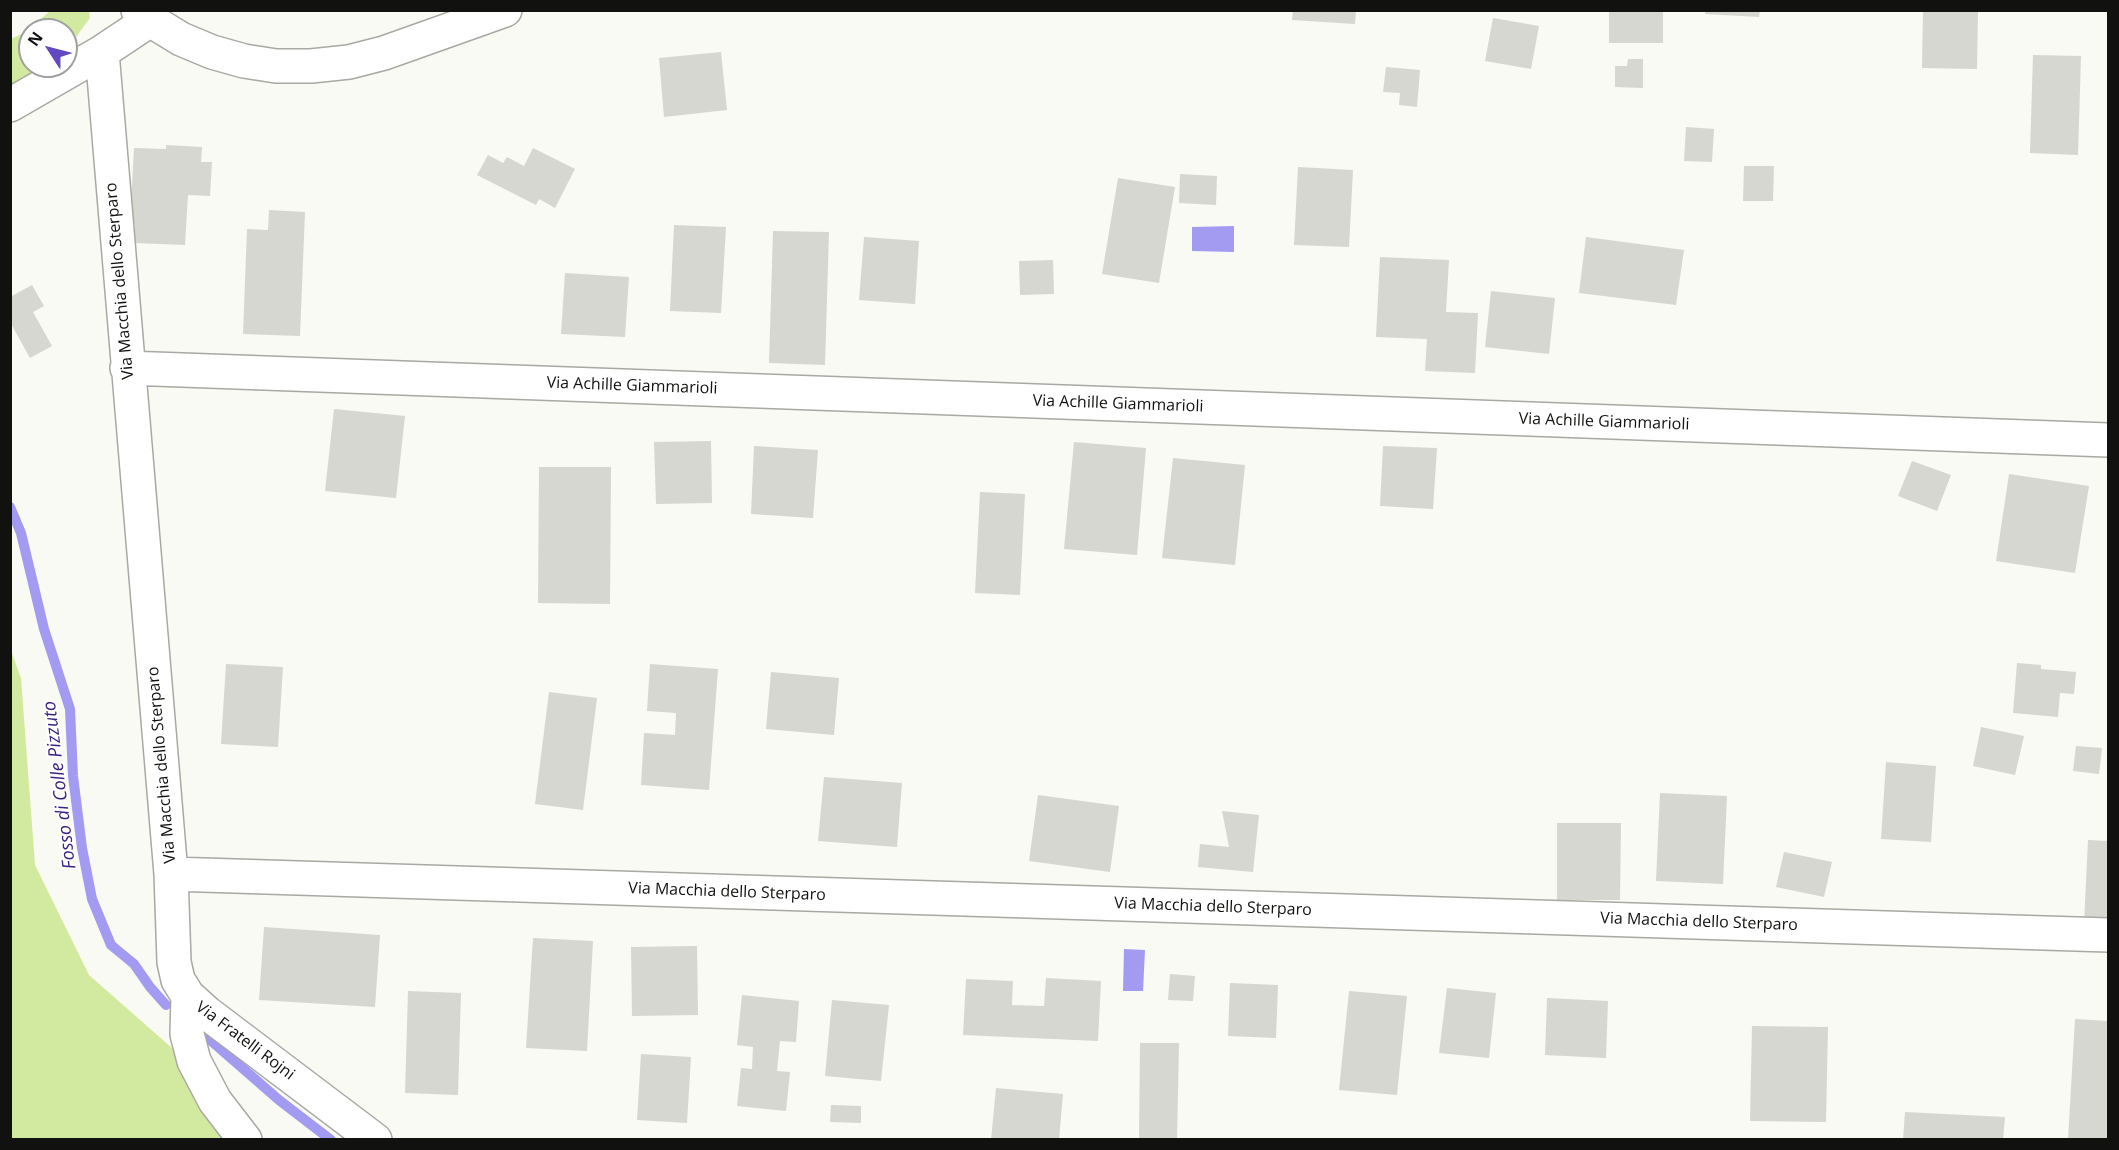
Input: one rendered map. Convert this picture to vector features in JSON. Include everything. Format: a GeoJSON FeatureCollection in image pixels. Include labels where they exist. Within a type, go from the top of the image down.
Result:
{"type":"FeatureCollection","features":[{"type":"Feature","properties":{"kind":"street"},"geometry":{"type":"LineString","coordinates":[[10,105],[102,52],[144,15],[181,39],[212,52],[276,66],[311,66],[349,62],[384,53],[505,10]]}},
{"type":"Feature","properties":{"kind":"street","name":"Via Macchia dello Sterparo"},"geometry":{"type":"LineString","coordinates":[[102,52],[171,874],[2109,935]]}},
{"type":"Feature","properties":{"kind":"street","name":"Via Achille Giammarioli"},"geometry":{"type":"LineString","coordinates":[[127,368],[2109,440]]}},
{"type":"Feature","properties":{"kind":"street","name":"Via Fratelli Rojni"},"geometry":{"type":"LineString","coordinates":[[171,874],[174,962],[178,980],[188,996],[207,1013],[375,1140]]}},
{"type":"Feature","properties":{"kind":"street"},"geometry":{"type":"LineString","coordinates":[[188,996],[187,1034],[194,1062],[215,1101],[245,1140]]}},
{"type":"Feature","properties":{"kind":"green space"},"geometry":{"type":"Polygon","coordinates":[[[50,11],[89,11],[90,18],[78,34],[78,18],[42,18],[50,11]]]}},
{"type":"Feature","properties":{"kind":"green space"},"geometry":{"type":"Polygon","coordinates":[[[18,36],[18,78],[25,78],[11,89],[11,39],[18,36]]]}},
{"type":"Feature","properties":{"kind":"green space"},"geometry":{"type":"Polygon","coordinates":[[[10,648],[21,678],[35,865],[89,975],[172,1048],[194,1094],[231,1139],[11,1139],[10,648]]]}},
{"type":"Feature","properties":{"kind":"shaded area"},"geometry":{"type":"Polygon","coordinates":[[[1234,226],[1234,252],[1192,251],[1192,227],[1234,226]]]}},
{"type":"Feature","properties":{"kind":"shaded area"},"geometry":{"type":"Polygon","coordinates":[[[1124,949],[1145,950],[1143,991],[1123,991],[1124,949]]]}},
{"type":"Feature","properties":{"kind":"building"},"geometry":{"type":"Polygon","coordinates":[[[1293,10],[1356,10],[1355,24],[1292,20],[1293,10]]]}},
{"type":"Feature","properties":{"kind":"building"},"geometry":{"type":"Polygon","coordinates":[[[1609,10],[1663,10],[1663,43],[1609,43],[1609,10]]]}},
{"type":"Feature","properties":{"kind":"building"},"geometry":{"type":"Polygon","coordinates":[[[1706,10],[1760,10],[1759,17],[1705,14],[1706,10]]]}},
{"type":"Feature","properties":{"kind":"building"},"geometry":{"type":"Polygon","coordinates":[[[1923,10],[1978,10],[1977,69],[1922,68],[1923,10]]]}},
{"type":"Feature","properties":{"kind":"building"},"geometry":{"type":"Polygon","coordinates":[[[1493,18],[1539,26],[1531,69],[1485,61],[1493,18]]]}},
{"type":"Feature","properties":{"kind":"building"},"geometry":{"type":"Polygon","coordinates":[[[721,52],[727,110],[664,117],[659,58],[721,52]]]}},
{"type":"Feature","properties":{"kind":"building"},"geometry":{"type":"Polygon","coordinates":[[[2033,55],[2081,56],[2078,155],[2030,153],[2033,55]]]}},
{"type":"Feature","properties":{"kind":"building"},"geometry":{"type":"Polygon","coordinates":[[[1628,59],[1643,59],[1643,88],[1615,87],[1615,66],[1627,66],[1628,59]]]}},
{"type":"Feature","properties":{"kind":"building"},"geometry":{"type":"Polygon","coordinates":[[[1386,67],[1420,70],[1417,107],[1399,105],[1400,93],[1383,92],[1386,67]]]}},
{"type":"Feature","properties":{"kind":"building"},"geometry":{"type":"Polygon","coordinates":[[[1686,127],[1714,129],[1712,162],[1684,161],[1686,127]]]}},
{"type":"Feature","properties":{"kind":"building"},"geometry":{"type":"Polygon","coordinates":[[[166,145],[202,147],[201,162],[212,162],[210,196],[188,195],[185,245],[134,243],[135,224],[130,223],[134,148],[166,149],[166,145]]]}},
{"type":"Feature","properties":{"kind":"building"},"geometry":{"type":"Polygon","coordinates":[[[533,148],[575,169],[555,208],[539,199],[536,205],[477,175],[488,155],[503,163],[507,157],[524,166],[533,148]]]}},
{"type":"Feature","properties":{"kind":"building"},"geometry":{"type":"Polygon","coordinates":[[[1744,166],[1774,166],[1773,201],[1743,201],[1744,166]]]}},
{"type":"Feature","properties":{"kind":"building"},"geometry":{"type":"Polygon","coordinates":[[[1298,167],[1353,170],[1349,247],[1294,245],[1298,167]]]}},
{"type":"Feature","properties":{"kind":"building"},"geometry":{"type":"Polygon","coordinates":[[[1180,174],[1217,176],[1216,205],[1179,203],[1180,174]]]}},
{"type":"Feature","properties":{"kind":"building"},"geometry":{"type":"Polygon","coordinates":[[[1118,178],[1175,187],[1159,283],[1102,274],[1118,178]]]}},
{"type":"Feature","properties":{"kind":"building"},"geometry":{"type":"Polygon","coordinates":[[[269,210],[305,212],[300,336],[243,334],[247,229],[268,230],[269,210]]]}},
{"type":"Feature","properties":{"kind":"building"},"geometry":{"type":"Polygon","coordinates":[[[674,225],[726,227],[721,313],[670,311],[674,225]]]}},
{"type":"Feature","properties":{"kind":"building"},"geometry":{"type":"Polygon","coordinates":[[[773,231],[829,232],[825,365],[769,363],[773,231]]]}},
{"type":"Feature","properties":{"kind":"building"},"geometry":{"type":"Polygon","coordinates":[[[864,237],[919,241],[915,304],[859,300],[864,237]]]}},
{"type":"Feature","properties":{"kind":"building"},"geometry":{"type":"Polygon","coordinates":[[[1586,237],[1684,250],[1676,305],[1579,293],[1586,237]]]}},
{"type":"Feature","properties":{"kind":"building"},"geometry":{"type":"Polygon","coordinates":[[[1380,257],[1449,260],[1446,312],[1478,313],[1475,373],[1425,371],[1427,339],[1376,337],[1380,257]]]}},
{"type":"Feature","properties":{"kind":"building"},"geometry":{"type":"Polygon","coordinates":[[[1053,260],[1054,294],[1020,295],[1019,261],[1053,260]]]}},
{"type":"Feature","properties":{"kind":"building"},"geometry":{"type":"Polygon","coordinates":[[[565,273],[629,277],[625,337],[561,334],[565,273]]]}},
{"type":"Feature","properties":{"kind":"building"},"geometry":{"type":"Polygon","coordinates":[[[32,285],[44,306],[33,312],[52,346],[30,358],[10,322],[10,297],[32,285]]]}},
{"type":"Feature","properties":{"kind":"building"},"geometry":{"type":"Polygon","coordinates":[[[1491,291],[1555,298],[1549,354],[1485,347],[1491,291]]]}},
{"type":"Feature","properties":{"kind":"building"},"geometry":{"type":"Polygon","coordinates":[[[334,409],[405,416],[396,498],[325,491],[334,409]]]}},
{"type":"Feature","properties":{"kind":"building"},"geometry":{"type":"Polygon","coordinates":[[[711,441],[712,503],[656,504],[654,442],[711,441]]]}},
{"type":"Feature","properties":{"kind":"building"},"geometry":{"type":"Polygon","coordinates":[[[1074,442],[1146,448],[1137,555],[1064,549],[1074,442]]]}},
{"type":"Feature","properties":{"kind":"building"},"geometry":{"type":"Polygon","coordinates":[[[754,446],[818,450],[813,518],[751,514],[754,446]]]}},
{"type":"Feature","properties":{"kind":"building"},"geometry":{"type":"Polygon","coordinates":[[[1383,446],[1437,448],[1433,509],[1380,506],[1383,446]]]}},
{"type":"Feature","properties":{"kind":"building"},"geometry":{"type":"Polygon","coordinates":[[[1173,458],[1245,465],[1235,565],[1162,558],[1173,458]]]}},
{"type":"Feature","properties":{"kind":"building"},"geometry":{"type":"Polygon","coordinates":[[[1912,461],[1951,475],[1937,511],[1898,496],[1912,461]]]}},
{"type":"Feature","properties":{"kind":"building"},"geometry":{"type":"Polygon","coordinates":[[[539,467],[611,467],[610,604],[538,603],[539,467]]]}},
{"type":"Feature","properties":{"kind":"building"},"geometry":{"type":"Polygon","coordinates":[[[2009,474],[2089,486],[2075,573],[1996,561],[2009,474]]]}},
{"type":"Feature","properties":{"kind":"building"},"geometry":{"type":"Polygon","coordinates":[[[980,492],[1025,494],[1020,595],[975,593],[980,492]]]}},
{"type":"Feature","properties":{"kind":"building"},"geometry":{"type":"Polygon","coordinates":[[[2017,663],[2041,665],[2041,669],[2076,672],[2074,694],[2060,693],[2058,717],[2013,713],[2017,663]]]}},
{"type":"Feature","properties":{"kind":"building"},"geometry":{"type":"Polygon","coordinates":[[[226,664],[283,667],[278,747],[221,744],[226,664]]]}},
{"type":"Feature","properties":{"kind":"building"},"geometry":{"type":"Polygon","coordinates":[[[650,664],[718,669],[709,790],[641,785],[644,733],[675,735],[676,713],[647,711],[650,664]]]}},
{"type":"Feature","properties":{"kind":"building"},"geometry":{"type":"Polygon","coordinates":[[[771,672],[839,678],[834,735],[766,729],[771,672]]]}},
{"type":"Feature","properties":{"kind":"building"},"geometry":{"type":"Polygon","coordinates":[[[549,692],[597,698],[583,810],[535,804],[549,692]]]}},
{"type":"Feature","properties":{"kind":"building"},"geometry":{"type":"Polygon","coordinates":[[[1981,727],[2024,736],[2015,775],[1973,766],[1981,727]]]}},
{"type":"Feature","properties":{"kind":"building"},"geometry":{"type":"Polygon","coordinates":[[[2076,746],[2102,748],[2099,774],[2073,771],[2076,746]]]}},
{"type":"Feature","properties":{"kind":"building"},"geometry":{"type":"Polygon","coordinates":[[[1886,762],[1936,766],[1931,842],[1881,839],[1886,762]]]}},
{"type":"Feature","properties":{"kind":"building"},"geometry":{"type":"Polygon","coordinates":[[[824,777],[902,783],[897,847],[818,841],[824,777]]]}},
{"type":"Feature","properties":{"kind":"building"},"geometry":{"type":"Polygon","coordinates":[[[1660,793],[1727,796],[1723,884],[1656,881],[1660,793]]]}},
{"type":"Feature","properties":{"kind":"building"},"geometry":{"type":"Polygon","coordinates":[[[1038,795],[1119,806],[1110,872],[1029,861],[1038,795]]]}},
{"type":"Feature","properties":{"kind":"building"},"geometry":{"type":"Polygon","coordinates":[[[1222,811],[1259,815],[1253,872],[1198,867],[1200,844],[1229,847],[1222,811]]]}},
{"type":"Feature","properties":{"kind":"building"},"geometry":{"type":"Polygon","coordinates":[[[1557,823],[1621,823],[1620,900],[1557,900],[1557,823]]]}},
{"type":"Feature","properties":{"kind":"building"},"geometry":{"type":"Polygon","coordinates":[[[2088,840],[2108,841],[2108,925],[2084,924],[2088,840]]]}},
{"type":"Feature","properties":{"kind":"building"},"geometry":{"type":"Polygon","coordinates":[[[1784,852],[1832,862],[1824,897],[1776,887],[1784,852]]]}},
{"type":"Feature","properties":{"kind":"building"},"geometry":{"type":"Polygon","coordinates":[[[264,927],[380,935],[375,1007],[259,1000],[264,927]]]}},
{"type":"Feature","properties":{"kind":"building"},"geometry":{"type":"Polygon","coordinates":[[[533,938],[593,941],[587,1051],[526,1048],[533,938]]]}},
{"type":"Feature","properties":{"kind":"building"},"geometry":{"type":"Polygon","coordinates":[[[697,946],[698,1015],[632,1016],[631,947],[697,946]]]}},
{"type":"Feature","properties":{"kind":"building"},"geometry":{"type":"Polygon","coordinates":[[[1170,974],[1195,976],[1193,1001],[1168,1000],[1170,974]]]}},
{"type":"Feature","properties":{"kind":"building"},"geometry":{"type":"Polygon","coordinates":[[[1046,978],[1101,981],[1098,1041],[963,1035],[966,979],[1013,981],[1012,1005],[1044,1006],[1046,978]]]}},
{"type":"Feature","properties":{"kind":"building"},"geometry":{"type":"Polygon","coordinates":[[[1230,983],[1278,985],[1276,1038],[1228,1036],[1230,983]]]}},
{"type":"Feature","properties":{"kind":"building"},"geometry":{"type":"Polygon","coordinates":[[[1447,988],[1496,993],[1489,1058],[1439,1053],[1447,988]]]}},
{"type":"Feature","properties":{"kind":"building"},"geometry":{"type":"Polygon","coordinates":[[[408,991],[461,993],[458,1095],[405,1093],[408,991]]]}},
{"type":"Feature","properties":{"kind":"building"},"geometry":{"type":"Polygon","coordinates":[[[1349,991],[1407,996],[1397,1095],[1339,1090],[1349,991]]]}},
{"type":"Feature","properties":{"kind":"building"},"geometry":{"type":"Polygon","coordinates":[[[742,995],[799,1001],[796,1042],[780,1041],[777,1071],[790,1072],[786,1111],[737,1106],[741,1068],[752,1069],[753,1047],[737,1045],[742,995]]]}},
{"type":"Feature","properties":{"kind":"building"},"geometry":{"type":"Polygon","coordinates":[[[1547,998],[1608,1001],[1606,1058],[1545,1055],[1547,998]]]}},
{"type":"Feature","properties":{"kind":"building"},"geometry":{"type":"Polygon","coordinates":[[[832,1000],[889,1005],[881,1081],[825,1076],[832,1000]]]}},
{"type":"Feature","properties":{"kind":"building"},"geometry":{"type":"Polygon","coordinates":[[[2075,1019],[2108,1021],[2108,1140],[2068,1140],[2075,1019]]]}},
{"type":"Feature","properties":{"kind":"building"},"geometry":{"type":"Polygon","coordinates":[[[1752,1026],[1828,1027],[1826,1122],[1750,1121],[1752,1026]]]}},
{"type":"Feature","properties":{"kind":"building"},"geometry":{"type":"Polygon","coordinates":[[[1140,1043],[1179,1043],[1177,1140],[1139,1140],[1140,1043]]]}},
{"type":"Feature","properties":{"kind":"building"},"geometry":{"type":"Polygon","coordinates":[[[641,1054],[691,1057],[687,1123],[637,1120],[641,1054]]]}},
{"type":"Feature","properties":{"kind":"building"},"geometry":{"type":"Polygon","coordinates":[[[996,1088],[1063,1094],[1059,1140],[991,1140],[996,1088]]]}},
{"type":"Feature","properties":{"kind":"building"},"geometry":{"type":"Polygon","coordinates":[[[831,1105],[861,1106],[861,1123],[830,1122],[831,1105]]]}},
{"type":"Feature","properties":{"kind":"building"},"geometry":{"type":"Polygon","coordinates":[[[1905,1112],[2005,1117],[2003,1140],[1903,1140],[1905,1112]]]}},
{"type":"Feature","properties":{"kind":"waterway","name":"Fosso di Colle Pizzuto"},"geometry":{"type":"LineString","coordinates":[[10,507],[21,533],[44,629],[70,709],[73,776],[82,848],[92,899],[111,945],[134,964],[166,1005]]}},
{"type":"Feature","properties":{"kind":"waterway","name":"Fosso di Colle Pizzuto"},"geometry":{"type":"LineString","coordinates":[[193,1025],[279,1100],[331,1140]]}}]}
